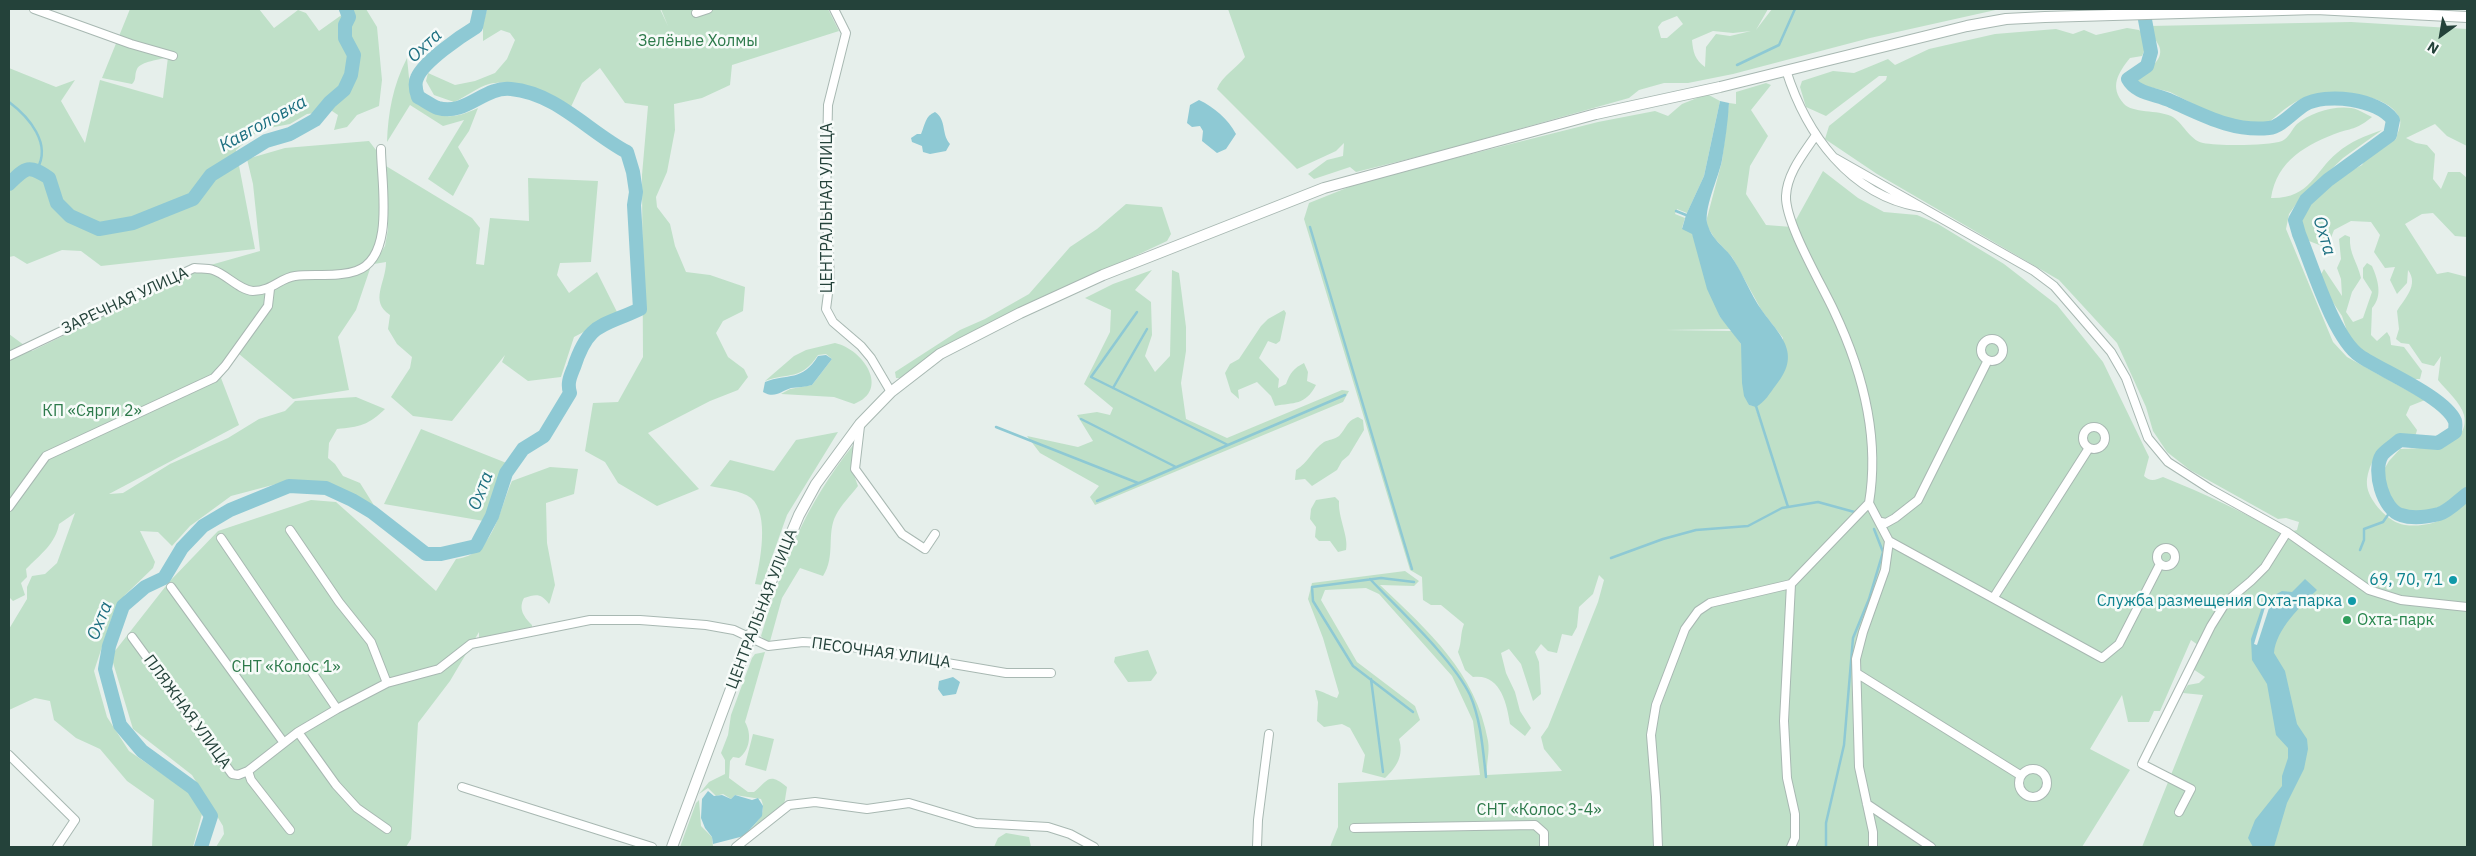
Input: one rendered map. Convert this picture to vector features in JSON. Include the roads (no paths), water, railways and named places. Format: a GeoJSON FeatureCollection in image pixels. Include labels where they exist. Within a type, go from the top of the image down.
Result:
{"type":"FeatureCollection","features":[{"type":"Feature","properties":{"kind":"street"},"geometry":{"type":"LineString","coordinates":[[34,9],[131,44],[173,56]]}},
{"type":"Feature","properties":{"kind":"street"},"geometry":{"type":"LineString","coordinates":[[696,12],[708,9]]}},
{"type":"Feature","properties":{"kind":"street","name":"ЦЕНТРАЛЬНАЯ УЛИЦА"},"geometry":{"type":"LineString","coordinates":[[834,9],[846,32],[828,106],[826,200],[830,278],[826,309],[833,322],[861,346],[871,358],[891,392]]}},
{"type":"Feature","properties":{"kind":"street","name":"ЦЕНТРАЛЬНАЯ УЛИЦА"},"geometry":{"type":"LineString","coordinates":[[672,847],[770,584],[799,515],[816,484],[860,424],[891,392],[940,354],[1103,275],[1300,196],[1354,180],[1596,114],[1982,23],[2045,16],[2316,9],[2386,10],[2467,17]]}},
{"type":"Feature","properties":{"kind":"street"},"geometry":{"type":"LineString","coordinates":[[1786,70],[1793,90],[1816,136],[1852,177],[1865,187],[1901,204],[1926,208],[2034,272],[2054,286],[2111,352],[2126,378],[2148,438],[2168,462],[2210,489],[2287,532],[2369,590],[2402,600],[2467,607]]}},
{"type":"Feature","properties":{"kind":"street"},"geometry":{"type":"LineString","coordinates":[[1816,136],[1791,175],[1786,198],[1790,214],[1814,274],[1834,311],[1852,355],[1873,440],[1869,503],[1881,522],[1889,541],[1885,570],[1863,632],[1856,659],[1858,674],[1857,728],[1859,767],[1874,832],[1873,847]]}},
{"type":"Feature","properties":{"kind":"street"},"geometry":{"type":"LineString","coordinates":[[9,507],[46,456],[214,378],[268,306],[270,289],[293,276],[343,274],[358,271],[372,260],[381,244],[383,228],[381,149]]}},
{"type":"Feature","properties":{"kind":"street","name":"ЗАРЕЧНАЯ УЛИЦА"},"geometry":{"type":"LineString","coordinates":[[9,356],[194,268],[213,270],[251,291],[270,289]]}},
{"type":"Feature","properties":{"kind":"street"},"geometry":{"type":"LineString","coordinates":[[1881,522],[1895,518],[1918,500],[1988,360]]}},
{"type":"Feature","properties":{"kind":"street"},"geometry":{"type":"LineString","coordinates":[[860,424],[855,469],[902,534],[925,549],[935,534]]}},
{"type":"Feature","properties":{"kind":"street"},"geometry":{"type":"LineString","coordinates":[[1994,597],[2089,448]]}},
{"type":"Feature","properties":{"kind":"street"},"geometry":{"type":"LineString","coordinates":[[1658,847],[1651,735],[1656,705],[1680,637],[1698,611],[1710,603],[1791,584],[1869,503]]}},
{"type":"Feature","properties":{"kind":"street"},"geometry":{"type":"LineString","coordinates":[[290,530],[339,602],[371,642],[387,683],[298,732],[248,771],[251,780],[290,830]]}},
{"type":"Feature","properties":{"kind":"street"},"geometry":{"type":"LineString","coordinates":[[2179,812],[2191,790],[2142,764],[2210,626],[2226,602],[2251,581],[2265,566],[2287,532]]}},
{"type":"Feature","properties":{"kind":"street"},"geometry":{"type":"LineString","coordinates":[[221,538],[337,709]]}},
{"type":"Feature","properties":{"kind":"street"},"geometry":{"type":"LineString","coordinates":[[1889,541],[2102,658],[2118,644],[2160,564]]}},
{"type":"Feature","properties":{"kind":"street"},"geometry":{"type":"LineString","coordinates":[[1791,584],[1784,721],[1787,778],[1795,814],[1792,847]]}},
{"type":"Feature","properties":{"kind":"street"},"geometry":{"type":"LineString","coordinates":[[171,588],[284,743]]}},
{"type":"Feature","properties":{"kind":"street","name":"ПЕСОЧНАЯ УЛИЦА"},"geometry":{"type":"LineString","coordinates":[[387,683],[439,669],[467,647],[478,642],[599,619],[706,625],[734,630],[768,646],[803,642],[835,644],[1006,673],[1051,673]]}},
{"type":"Feature","properties":{"kind":"street","name":"ПЛЯЖНАЯ УЛИЦА"},"geometry":{"type":"LineString","coordinates":[[132,637],[232,774],[238,775],[248,771]]}},
{"type":"Feature","properties":{"kind":"street"},"geometry":{"type":"LineString","coordinates":[[1858,674],[2020,775]]}},
{"type":"Feature","properties":{"kind":"street"},"geometry":{"type":"LineString","coordinates":[[298,732],[336,785],[358,808],[386,829]]}},
{"type":"Feature","properties":{"kind":"street"},"geometry":{"type":"LineString","coordinates":[[1256,847],[1269,734]]}},
{"type":"Feature","properties":{"kind":"street"},"geometry":{"type":"LineString","coordinates":[[9,755],[75,820],[57,847]]}},
{"type":"Feature","properties":{"kind":"street"},"geometry":{"type":"LineString","coordinates":[[462,787],[652,847]]}},
{"type":"Feature","properties":{"kind":"street"},"geometry":{"type":"LineString","coordinates":[[736,847],[789,805],[815,802],[867,808],[909,803],[976,823],[1048,827],[1070,834],[1094,847]]}},
{"type":"Feature","properties":{"kind":"street"},"geometry":{"type":"LineString","coordinates":[[1867,804],[1931,847]]}},
{"type":"Feature","properties":{"kind":"street"},"geometry":{"type":"LineString","coordinates":[[1354,828],[1535,825],[1544,833],[1544,847]]}},
{"type":"Feature","properties":{"kind":"water"},"geometry":{"type":"Polygon","coordinates":[[[1199,100],[1220,114],[1236,134],[1226,149],[1217,153],[1202,141],[1203,131],[1200,126],[1192,127],[1187,123],[1190,105],[1199,100]]]}},
{"type":"Feature","properties":{"kind":"water"},"geometry":{"type":"Polygon","coordinates":[[[1720,101],[1729,103],[1728,117],[1722,160],[1707,212],[1708,226],[1715,239],[1735,261],[1757,303],[1779,332],[1787,351],[1788,362],[1784,373],[1767,397],[1756,407],[1749,405],[1744,396],[1741,344],[1720,317],[1707,289],[1692,234],[1682,229],[1686,215],[1704,176],[1720,101]]]}},
{"type":"Feature","properties":{"kind":"water"},"geometry":{"type":"Polygon","coordinates":[[[935,112],[943,123],[947,140],[950,144],[946,151],[930,154],[923,152],[922,146],[912,142],[911,138],[921,134],[927,118],[935,112]]]}},
{"type":"Feature","properties":{"kind":"water"},"geometry":{"type":"Polygon","coordinates":[[[826,355],[832,359],[812,385],[791,388],[774,395],[763,392],[765,382],[800,373],[806,370],[818,356],[826,355]]]}},
{"type":"Feature","properties":{"kind":"water"},"geometry":{"type":"Polygon","coordinates":[[[2305,579],[2317,590],[2284,627],[2279,635],[2274,653],[2285,671],[2297,724],[2307,739],[2308,749],[2304,769],[2287,803],[2274,847],[2253,847],[2248,838],[2255,820],[2282,786],[2282,776],[2288,758],[2288,748],[2276,735],[2267,684],[2252,660],[2251,639],[2264,601],[2282,591],[2292,592],[2305,579]]]}},
{"type":"Feature","properties":{"kind":"water"},"geometry":{"type":"Polygon","coordinates":[[[953,677],[960,682],[956,694],[943,696],[938,689],[939,681],[953,677]]]}},
{"type":"Feature","properties":{"kind":"water"},"geometry":{"type":"Polygon","coordinates":[[[708,791],[714,796],[722,795],[731,799],[735,795],[752,800],[758,798],[763,806],[762,816],[744,836],[713,844],[712,837],[705,828],[701,818],[702,799],[708,791]]]}},
{"type":"Feature","properties":{"kind":"waterway","name":"Кавголовка"},"geometry":{"type":"LineString","coordinates":[[9,184],[19,174],[32,169],[49,178],[57,203],[70,216],[99,229],[133,223],[193,199],[211,175],[266,141],[290,134],[315,120],[330,102],[344,90],[351,75],[354,55],[345,38],[345,25],[349,17],[346,9]]}},
{"type":"Feature","properties":{"kind":"waterway","name":"Охта"},"geometry":{"type":"LineString","coordinates":[[201,847],[211,816],[193,788],[142,751],[120,725],[105,669],[109,646],[123,606],[145,587],[164,578],[182,548],[203,526],[230,510],[289,486],[326,488],[352,500],[372,512],[426,554],[441,554],[476,546],[492,516],[506,473],[523,449],[544,436],[570,393],[570,377],[585,341],[592,333],[607,323],[640,309],[634,205],[636,192],[627,152],[557,105],[527,92],[501,89],[466,105],[448,109],[438,108],[418,97],[416,83],[421,72],[443,50],[476,27],[480,9]]}},
{"type":"Feature","properties":{"kind":"waterway"},"geometry":{"type":"LineString","coordinates":[[1737,65],[1779,45],[1795,9]]}},
{"type":"Feature","properties":{"kind":"waterway","name":"Охта"},"geometry":{"type":"LineString","coordinates":[[2143,9],[2151,52],[2147,66],[2128,79],[2141,91],[2218,121],[2256,129],[2274,127],[2304,105],[2314,101],[2338,98],[2376,107],[2393,120],[2390,135],[2328,180],[2306,200],[2295,220],[2325,300],[2341,334],[2350,347],[2360,356],[2412,385],[2439,403],[2455,421],[2455,432],[2438,443],[2400,440],[2382,455],[2379,462],[2379,479],[2384,498],[2389,506],[2401,515],[2415,517],[2430,516],[2446,510],[2467,494]]}},
{"type":"Feature","properties":{"kind":"waterway"},"geometry":{"type":"LineString","coordinates":[[9,102],[31,123],[40,141],[42,150],[41,160],[37,169]]}},
{"type":"Feature","properties":{"kind":"waterway"},"geometry":{"type":"LineString","coordinates":[[1676,211],[1686,215]]}},
{"type":"Feature","properties":{"kind":"waterway"},"geometry":{"type":"LineString","coordinates":[[1310,227],[1412,569]]}},
{"type":"Feature","properties":{"kind":"waterway"},"geometry":{"type":"LineString","coordinates":[[1137,312],[1091,377],[1228,445]]}},
{"type":"Feature","properties":{"kind":"waterway"},"geometry":{"type":"LineString","coordinates":[[1113,388],[1147,329]]}},
{"type":"Feature","properties":{"kind":"waterway"},"geometry":{"type":"LineString","coordinates":[[1097,501],[1345,395]]}},
{"type":"Feature","properties":{"kind":"waterway"},"geometry":{"type":"LineString","coordinates":[[1755,403],[1788,507]]}},
{"type":"Feature","properties":{"kind":"waterway"},"geometry":{"type":"LineString","coordinates":[[1081,419],[1176,467]]}},
{"type":"Feature","properties":{"kind":"waterway"},"geometry":{"type":"LineString","coordinates":[[996,427],[1138,483]]}},
{"type":"Feature","properties":{"kind":"waterway"},"geometry":{"type":"LineString","coordinates":[[1611,558],[1663,539],[1696,530],[1748,526],[1782,508],[1818,502],[1858,513]]}},
{"type":"Feature","properties":{"kind":"waterway"},"geometry":{"type":"LineString","coordinates":[[2360,550],[2364,540],[2364,529],[2383,522],[2392,509]]}},
{"type":"Feature","properties":{"kind":"waterway"},"geometry":{"type":"LineString","coordinates":[[1826,847],[1826,823],[1844,745],[1853,638],[1869,599],[1883,552],[1874,529]]}},
{"type":"Feature","properties":{"kind":"waterway"},"geometry":{"type":"LineString","coordinates":[[1413,712],[1353,666],[1313,601],[1312,587],[1381,578],[1414,582]]}},
{"type":"Feature","properties":{"kind":"waterway"},"geometry":{"type":"LineString","coordinates":[[1370,579],[1438,650],[1462,681],[1470,695],[1477,715],[1486,777]]}},
{"type":"Feature","properties":{"kind":"waterway"},"geometry":{"type":"LineString","coordinates":[[1371,679],[1383,772]]}},
{"type":"Feature","properties":{"kind":"place","name":"69, 70, 71"},"geometry":{"type":"Point","coordinates":[2453,580]}},
{"type":"Feature","properties":{"kind":"place","name":"Служба размещения Охта-парка"},"geometry":{"type":"Point","coordinates":[2352,601]}},
{"type":"Feature","properties":{"kind":"place","name":"Охта-парк"},"geometry":{"type":"Point","coordinates":[2347,620]}},
{"type":"Feature","properties":{"kind":"park label","name":"Зелёные Холмы"},"geometry":{"type":"Point","coordinates":[698,41]}},
{"type":"Feature","properties":{"kind":"park label","name":"КП «Сярги 2»"},"geometry":{"type":"Point","coordinates":[92,411]}},
{"type":"Feature","properties":{"kind":"park label","name":"СНТ «Колос 1»"},"geometry":{"type":"Point","coordinates":[286,667]}},
{"type":"Feature","properties":{"kind":"park label","name":"СНТ «Колос 3-4»"},"geometry":{"type":"Point","coordinates":[1539,810]}}]}
